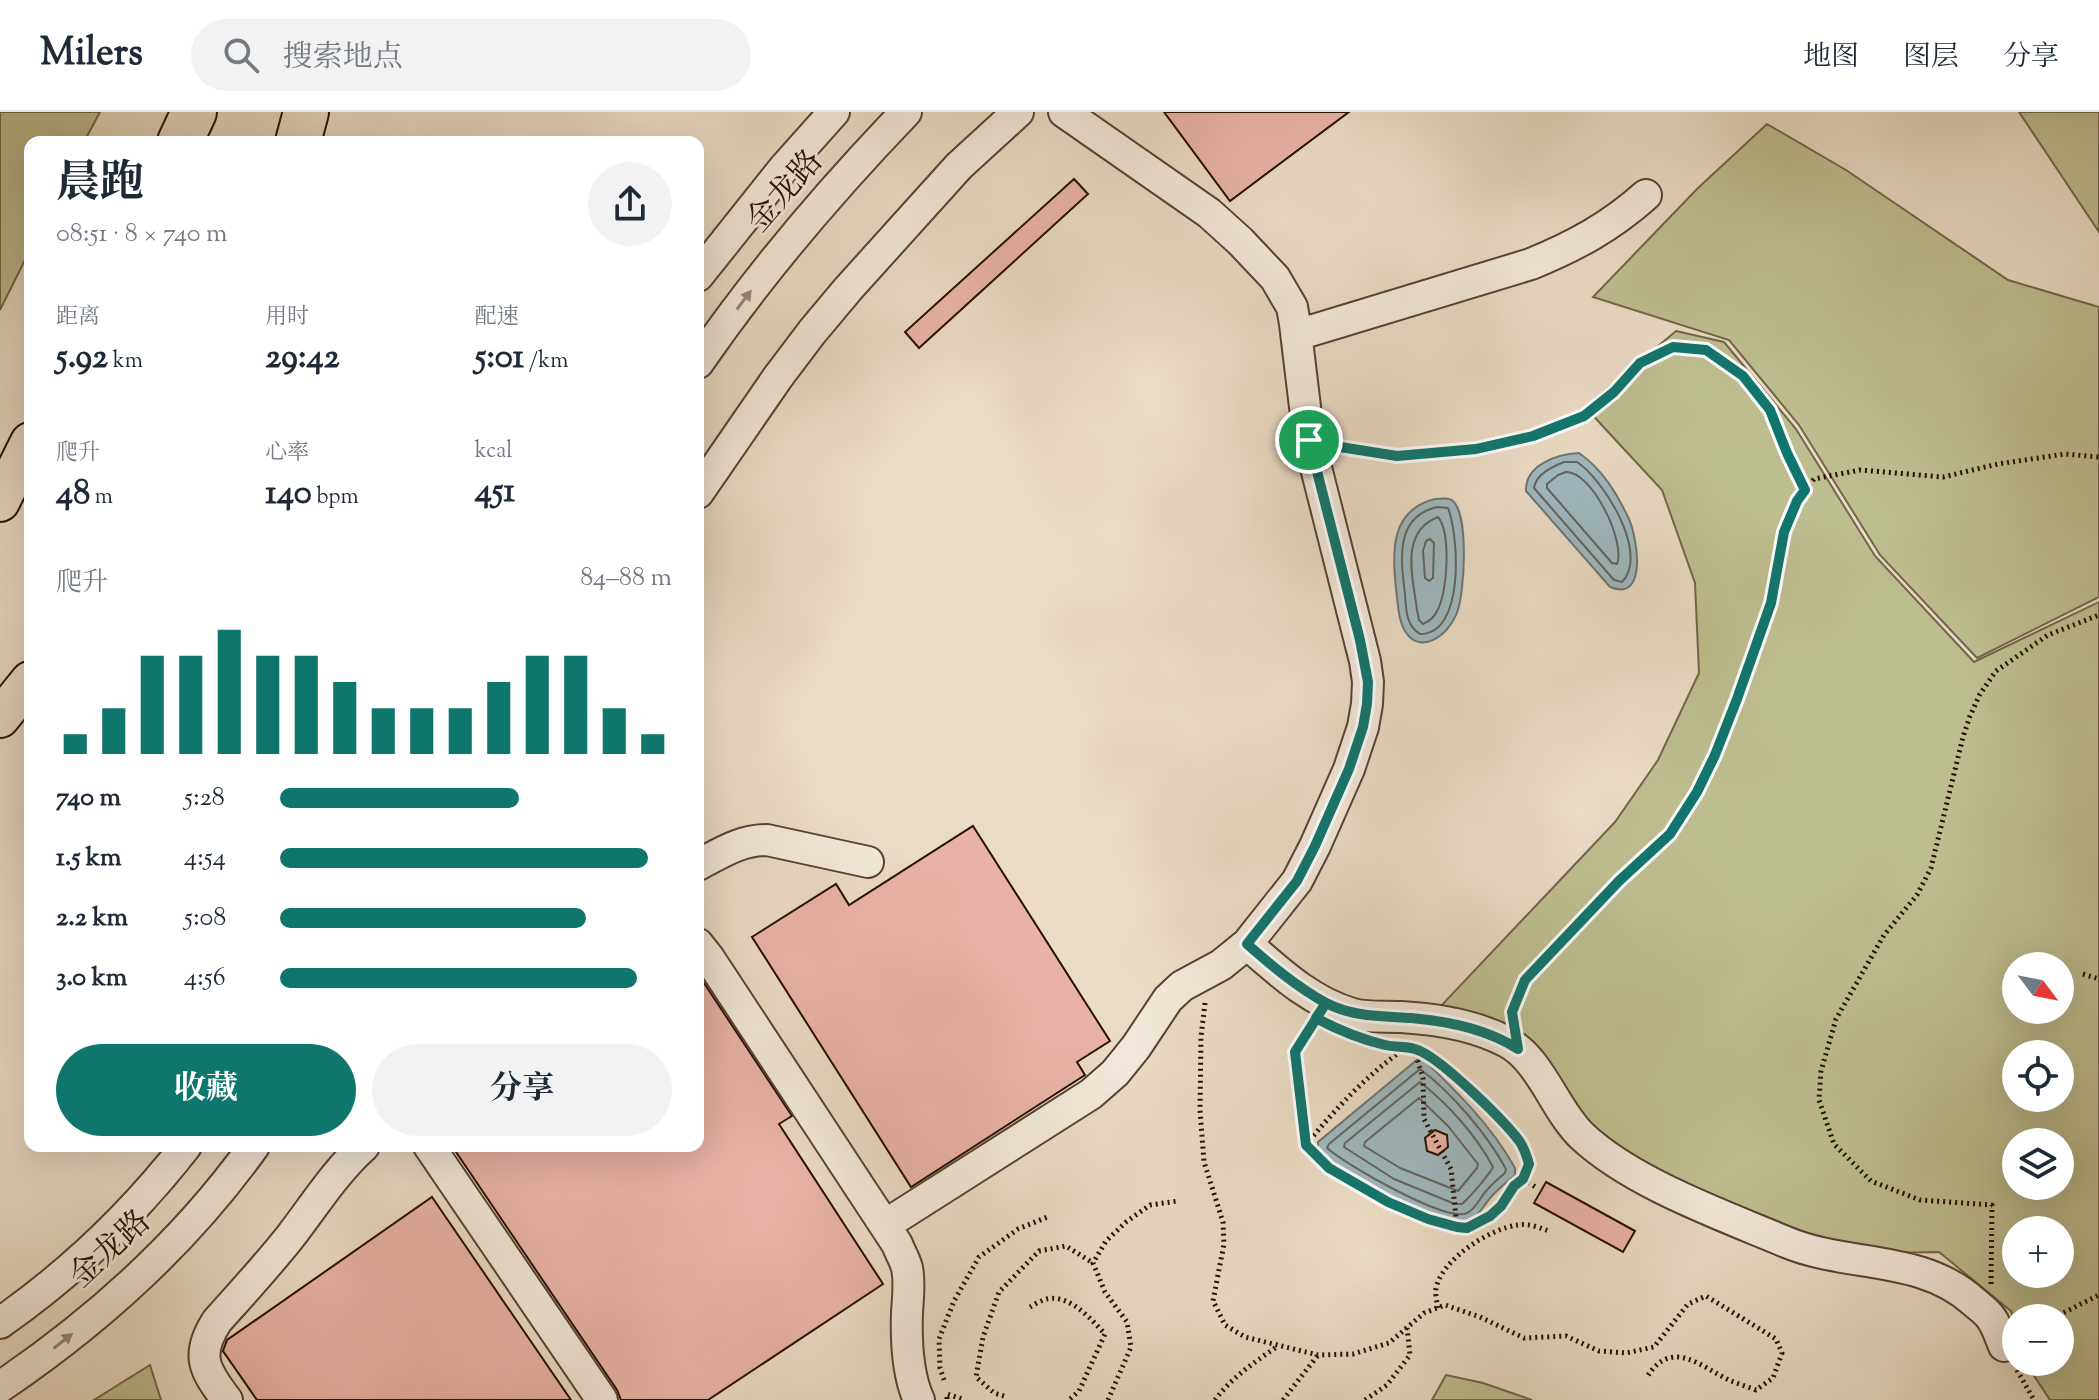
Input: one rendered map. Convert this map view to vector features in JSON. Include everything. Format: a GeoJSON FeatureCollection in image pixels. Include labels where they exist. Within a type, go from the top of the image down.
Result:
{"type":"FeatureCollection","features":[{"type":"Feature","properties":{"kind":"highway"},"geometry":{"type":"LineString","coordinates":[[183,136],[194,112]]}},
{"type":"Feature","properties":{"kind":"highway"},"geometry":{"type":"LineString","coordinates":[[300,136],[306,112]]}},
{"type":"Feature","properties":{"kind":"main road"},"geometry":{"type":"LineString","coordinates":[[0,502],[24,454]]}},
{"type":"Feature","properties":{"kind":"main road"},"geometry":{"type":"LineString","coordinates":[[0,718],[24,688]]}},
{"type":"Feature","properties":{"kind":"street","name":"金龙路"},"geometry":{"type":"LineString","coordinates":[[704,268],[784,168],[834,112]]}},
{"type":"Feature","properties":{"kind":"street","name":"金龙路"},"geometry":{"type":"LineString","coordinates":[[704,355],[769,266],[906,112]]}},
{"type":"Feature","properties":{"kind":"street"},"geometry":{"type":"LineString","coordinates":[[704,484],[778,377],[848,289],[959,166],[1018,112]]}},
{"type":"Feature","properties":{"kind":"street"},"geometry":{"type":"LineString","coordinates":[[885,1225],[1091,1094],[1115,1073],[1168,999],[1182,986],[1210,971],[1247,944],[1297,881],[1315,846],[1349,769],[1367,704],[1368,682],[1360,640],[1309,440],[1292,307],[1275,278],[1209,213],[1064,112]]}},
{"type":"Feature","properties":{"kind":"street"},"geometry":{"type":"LineString","coordinates":[[1297,335],[1531,264],[1594,234],[1622,216],[1646,195]]}},
{"type":"Feature","properties":{"kind":"street"},"geometry":{"type":"LineString","coordinates":[[704,862],[750,840],[767,840],[868,862]]}},
{"type":"Feature","properties":{"kind":"street"},"geometry":{"type":"LineString","coordinates":[[1247,944],[1307,993],[1356,1015],[1438,1020],[1506,1041],[1527,1059],[1581,1135],[1608,1157],[1667,1190],[1790,1244],[1824,1255],[1912,1268],[1958,1288],[1991,1317],[2002,1342]]}},
{"type":"Feature","properties":{"kind":"street"},"geometry":{"type":"LineString","coordinates":[[704,952],[897,1244],[907,1268],[909,1354],[915,1391],[938,1398]]}},
{"type":"Feature","properties":{"kind":"street","name":"金龙路"},"geometry":{"type":"LineString","coordinates":[[0,1323],[84,1257],[147,1193],[181,1152]]}},
{"type":"Feature","properties":{"kind":"street","name":"金龙路"},"geometry":{"type":"LineString","coordinates":[[0,1387],[118,1295],[185,1228],[249,1152]]}},
{"type":"Feature","properties":{"kind":"street"},"geometry":{"type":"LineString","coordinates":[[227,1400],[210,1378],[205,1364],[208,1334],[358,1152]]}},
{"type":"Feature","properties":{"kind":"street"},"geometry":{"type":"LineString","coordinates":[[433,1152],[602,1400]]}},
{"type":"Feature","properties":{"kind":"path"},"geometry":{"type":"LineString","coordinates":[[1309,440],[1397,456],[1476,449],[1533,436],[1584,416],[1614,392],[1640,363],[1673,347],[1706,350],[1743,376],[1770,410],[1805,490]]}},
{"type":"Feature","properties":{"kind":"path"},"geometry":{"type":"LineString","coordinates":[[1518,1049],[1512,1012],[1525,980],[1619,881],[1670,834],[1697,792],[1715,755],[1771,603],[1784,532],[1797,501],[1814,479],[1860,470],[1943,477],[1998,464],[2065,454],[2099,457]]}},
{"type":"Feature","properties":{"kind":"path"},"geometry":{"type":"LineString","coordinates":[[1991,1317],[1992,1205],[1920,1200],[1871,1181],[1834,1144],[1819,1100],[1821,1071],[1836,1019],[1884,935],[1917,895],[1931,868],[1963,737],[1980,694],[1996,671],[2037,642],[2099,615]]}},
{"type":"Feature","properties":{"kind":"path"},"geometry":{"type":"LineString","coordinates":[[1210,971],[1201,1037],[1200,1110],[1204,1162],[1223,1222],[1224,1244],[1213,1301],[1225,1325],[1245,1337],[1318,1355],[1353,1354],[1389,1343],[1424,1313],[1445,1305],[1480,1317],[1524,1338],[1566,1336],[1599,1351],[1626,1353],[1654,1347],[1688,1304],[1706,1296],[1776,1339],[1782,1353],[1773,1378],[1756,1390],[1731,1381],[1695,1360],[1677,1355],[1654,1365],[1647,1377]]}},
{"type":"Feature","properties":{"kind":"path"},"geometry":{"type":"LineString","coordinates":[[2083,974],[2099,979]]}},
{"type":"Feature","properties":{"kind":"path"},"geometry":{"type":"LineString","coordinates":[[1326,1003],[1295,1052],[1306,1145],[1329,1168],[1388,1202],[1428,1219],[1467,1228],[1490,1216],[1523,1179],[1529,1164],[1521,1143],[1446,1069],[1422,1051],[1387,1046]]}},
{"type":"Feature","properties":{"kind":"path"},"geometry":{"type":"LineString","coordinates":[[1306,1145],[1357,1088],[1405,1048]]}},
{"type":"Feature","properties":{"kind":"path"},"geometry":{"type":"LineString","coordinates":[[1414,1049],[1423,1078],[1424,1119],[1451,1169],[1457,1227]]}},
{"type":"Feature","properties":{"kind":"path"},"geometry":{"type":"LineString","coordinates":[[1523,1179],[1537,1188]]}},
{"type":"Feature","properties":{"kind":"path"},"geometry":{"type":"LineString","coordinates":[[1093,1263],[1106,1241],[1126,1222],[1150,1205],[1178,1201]]}},
{"type":"Feature","properties":{"kind":"path"},"geometry":{"type":"LineString","coordinates":[[965,1400],[938,1398],[939,1339],[954,1301],[979,1257],[1018,1229],[1050,1216]]}},
{"type":"Feature","properties":{"kind":"path"},"geometry":{"type":"LineString","coordinates":[[1438,1308],[1436,1288],[1443,1272],[1460,1253],[1505,1227],[1522,1224],[1549,1231]]}},
{"type":"Feature","properties":{"kind":"path"},"geometry":{"type":"LineString","coordinates":[[1004,1396],[994,1393],[976,1377],[983,1337],[999,1292],[1039,1251],[1066,1246],[1093,1263],[1105,1292],[1127,1322],[1131,1347],[1108,1400]]}},
{"type":"Feature","properties":{"kind":"path"},"geometry":{"type":"LineString","coordinates":[[2074,1308],[2099,1295]]}},
{"type":"Feature","properties":{"kind":"path"},"geometry":{"type":"LineString","coordinates":[[1030,1307],[1049,1298],[1067,1301],[1105,1334],[1079,1391],[1069,1400]]}},
{"type":"Feature","properties":{"kind":"path"},"geometry":{"type":"LineString","coordinates":[[1365,1400],[1387,1385],[1410,1355],[1407,1327]]}},
{"type":"Feature","properties":{"kind":"path"},"geometry":{"type":"LineString","coordinates":[[1215,1400],[1250,1366],[1279,1345]]}},
{"type":"Feature","properties":{"kind":"path"},"geometry":{"type":"LineString","coordinates":[[1283,1400],[1318,1355]]}},
{"type":"Feature","properties":{"kind":"green space"},"geometry":{"type":"Polygon","coordinates":[[[0,112],[100,112],[87,136],[24,136],[24,262],[0,310],[0,112]]]}},
{"type":"Feature","properties":{"kind":"green space"},"geometry":{"type":"Polygon","coordinates":[[[2019,112],[2099,112],[2099,232],[2019,112]]]}},
{"type":"Feature","properties":{"kind":"green space"},"geometry":{"type":"Polygon","coordinates":[[[1767,124],[1846,170],[2008,280],[2099,307],[2099,597],[1977,658],[1880,555],[1799,425],[1729,340],[1593,297],[1697,189],[1767,124]]]}},
{"type":"Feature","properties":{"kind":"green space"},"geometry":{"type":"Polygon","coordinates":[[[1676,331],[1724,342],[1796,429],[1875,556],[1974,662],[2099,602],[2099,1400],[2050,1400],[2034,1376],[2074,1376],[2074,1304],[2002,1304],[1939,1252],[1887,1253],[1827,1242],[1644,1169],[1584,1128],[1526,1041],[1439,1008],[1615,822],[1658,760],[1699,673],[1695,583],[1662,490],[1585,407],[1676,331]]]}},
{"type":"Feature","properties":{"kind":"green space"},"geometry":{"type":"Polygon","coordinates":[[[150,1365],[161,1400],[94,1400],[150,1365]]]}},
{"type":"Feature","properties":{"kind":"green space"},"geometry":{"type":"Polygon","coordinates":[[[1446,1375],[1483,1383],[1532,1400],[1432,1400],[1446,1375]]]}},
{"type":"Feature","properties":{"kind":"water"},"geometry":{"type":"Polygon","coordinates":[[[1579,453],[1608,482],[1631,526],[1637,565],[1631,585],[1622,589],[1610,587],[1526,491],[1527,482],[1537,468],[1552,459],[1579,453]]]}},
{"type":"Feature","properties":{"kind":"water"},"geometry":{"type":"Polygon","coordinates":[[[1435,499],[1451,500],[1458,509],[1464,556],[1462,591],[1456,615],[1447,629],[1433,640],[1418,642],[1405,631],[1400,616],[1395,547],[1397,534],[1409,512],[1435,499]]]}},
{"type":"Feature","properties":{"kind":"water"},"geometry":{"type":"Polygon","coordinates":[[[1422,1058],[1484,1123],[1515,1168],[1515,1175],[1475,1217],[1466,1222],[1451,1221],[1386,1195],[1318,1150],[1318,1142],[1422,1058]]]}},
{"type":"Feature","properties":{"kind":"building"},"geometry":{"type":"Polygon","coordinates":[[[1164,112],[1349,112],[1230,201],[1164,112]]]}},
{"type":"Feature","properties":{"kind":"building"},"geometry":{"type":"Polygon","coordinates":[[[1074,179],[1088,194],[919,348],[905,332],[1074,179]]]}},
{"type":"Feature","properties":{"kind":"building"},"geometry":{"type":"Polygon","coordinates":[[[973,826],[1110,1041],[1077,1062],[1085,1075],[911,1187],[752,937],[836,884],[849,905],[973,826]]]}},
{"type":"Feature","properties":{"kind":"building"},"geometry":{"type":"Polygon","coordinates":[[[704,983],[792,1116],[779,1124],[883,1284],[708,1400],[621,1400],[456,1152],[704,1152],[704,983]]]}},
{"type":"Feature","properties":{"kind":"building"},"geometry":{"type":"Polygon","coordinates":[[[1435,1130],[1447,1135],[1448,1147],[1438,1155],[1427,1151],[1425,1138],[1435,1130]]]}},
{"type":"Feature","properties":{"kind":"building"},"geometry":{"type":"Polygon","coordinates":[[[1546,1182],[1635,1231],[1623,1252],[1534,1203],[1546,1182]]]}},
{"type":"Feature","properties":{"kind":"building"},"geometry":{"type":"Polygon","coordinates":[[[432,1197],[571,1400],[257,1400],[223,1351],[227,1340],[432,1197]]]}},
{"type":"Feature","properties":{"kind":"route"},"geometry":{"type":"LineString","coordinates":[[1309,440],[1360,640],[1368,682],[1367,704],[1349,769],[1315,846],[1297,881],[1247,944],[1278,972],[1326,1003],[1316,1018],[1339,1031],[1387,1046],[1422,1051],[1446,1069],[1521,1143],[1529,1164],[1523,1179],[1490,1216],[1467,1228],[1428,1219],[1388,1202],[1329,1168],[1306,1145],[1295,1052],[1326,1003],[1356,1015],[1438,1020],[1506,1041],[1518,1049],[1512,1012],[1525,980],[1619,881],[1670,834],[1697,792],[1737,699],[1771,603],[1784,532],[1805,490],[1770,410],[1743,376],[1706,350],[1673,347],[1640,363],[1614,392],[1584,416],[1533,436],[1476,449],[1397,456],[1309,440]]}}]}
